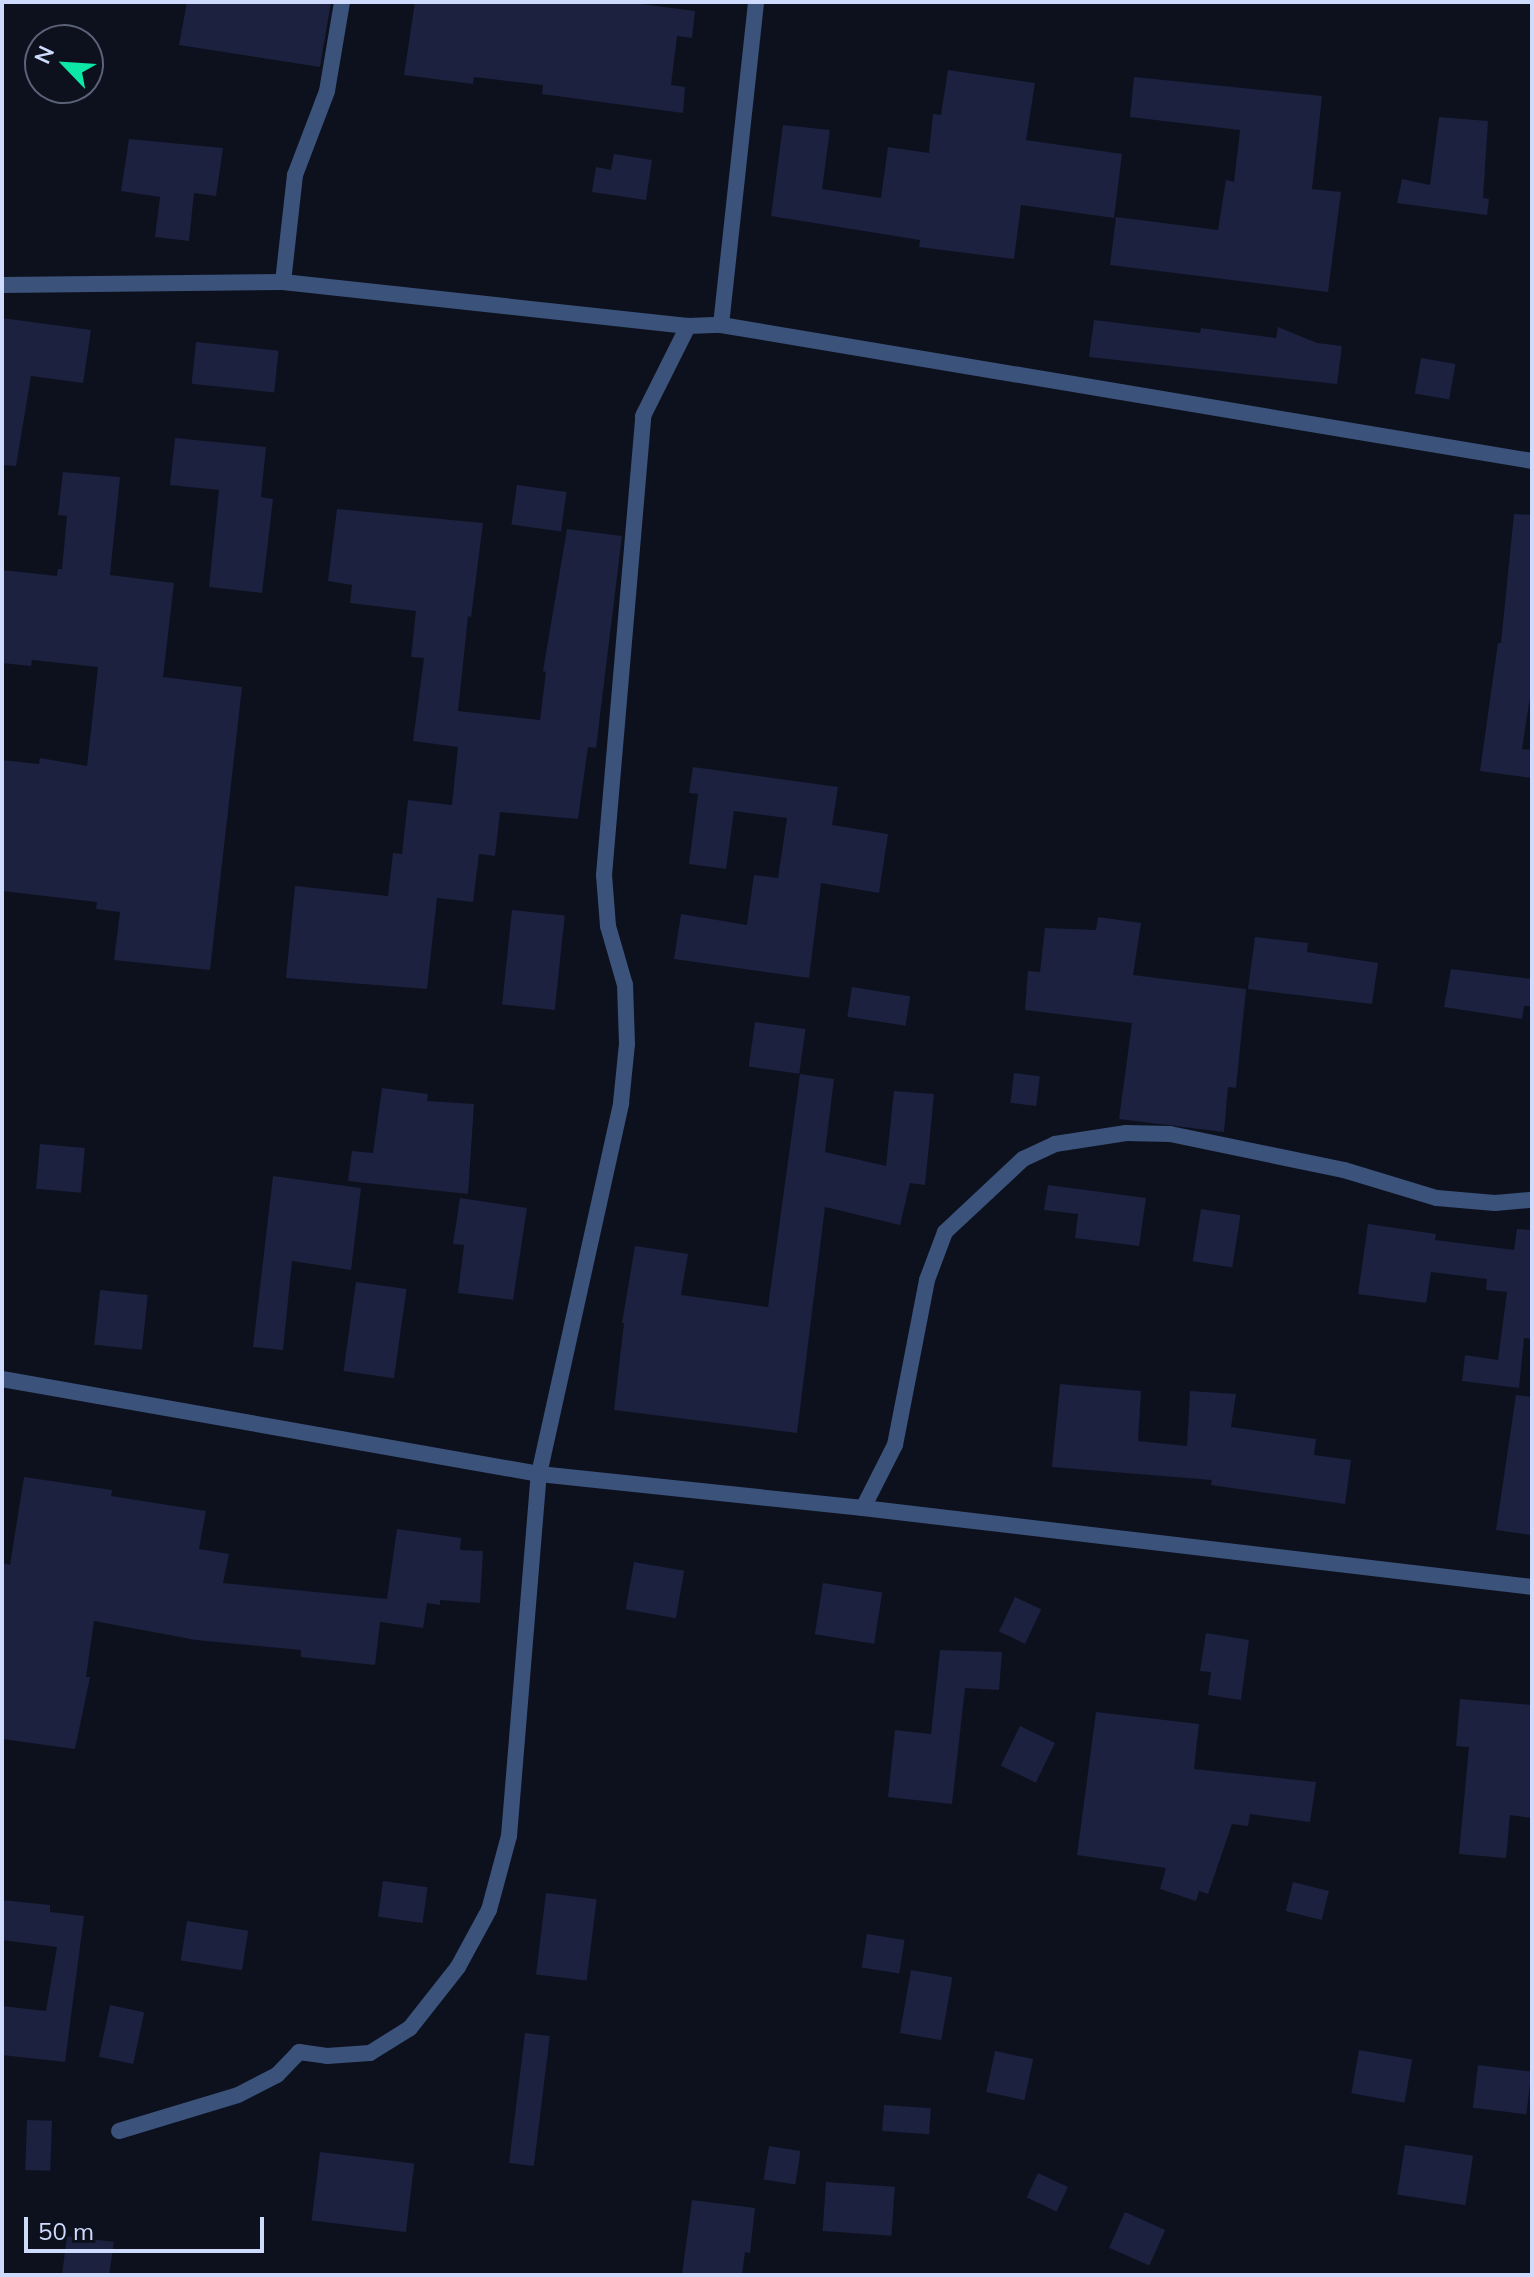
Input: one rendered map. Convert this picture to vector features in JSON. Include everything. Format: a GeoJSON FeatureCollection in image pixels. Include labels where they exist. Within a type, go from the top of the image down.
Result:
{"type":"FeatureCollection","features":[{"type":"Feature","properties":{"kind":"street"},"geometry":{"type":"LineString","coordinates":[[283,282],[295,175],[327,91],[342,2]]}},
{"type":"Feature","properties":{"kind":"street"},"geometry":{"type":"LineString","coordinates":[[721,325],[756,2]]}},
{"type":"Feature","properties":{"kind":"street"},"geometry":{"type":"LineString","coordinates":[[2,285],[283,282],[688,326],[721,325],[1532,461]]}},
{"type":"Feature","properties":{"kind":"street"},"geometry":{"type":"LineString","coordinates":[[119,2131],[238,2095],[277,2075],[299,2052],[327,2056],[370,2053],[410,2028],[458,1967],[489,1910],[509,1836],[539,1474],[621,1103],[627,1044],[625,985],[608,926],[604,875],[643,416],[688,326]]}},
{"type":"Feature","properties":{"kind":"street"},"geometry":{"type":"LineString","coordinates":[[863,1508],[895,1445],[927,1280],[945,1232],[1023,1159],[1055,1144],[1126,1133],[1170,1134],[1344,1170],[1437,1198],[1495,1203],[1532,1200]]}},
{"type":"Feature","properties":{"kind":"street"},"geometry":{"type":"LineString","coordinates":[[2,1379],[539,1474],[863,1508],[1532,1587]]}},
{"type":"Feature","properties":{"kind":"building"},"geometry":{"type":"Polygon","coordinates":[[[187,2],[331,2],[320,67],[179,45],[187,2]]]}},
{"type":"Feature","properties":{"kind":"building"},"geometry":{"type":"Polygon","coordinates":[[[415,2],[626,2],[695,11],[692,38],[677,36],[671,85],[685,87],[683,113],[542,94],[543,85],[474,77],[473,84],[404,75],[415,2]]]}},
{"type":"Feature","properties":{"kind":"building"},"geometry":{"type":"Polygon","coordinates":[[[948,70],[1035,83],[1026,140],[1122,154],[1114,218],[1021,205],[1014,259],[919,247],[920,240],[771,216],[783,125],[830,130],[822,189],[881,198],[888,147],[929,153],[933,114],[941,115],[948,70]]]}},
{"type":"Feature","properties":{"kind":"building"},"geometry":{"type":"Polygon","coordinates":[[[1134,77],[1322,96],[1312,189],[1341,192],[1328,292],[1110,265],[1116,217],[1218,230],[1226,180],[1234,182],[1240,130],[1130,117],[1134,77]]]}},
{"type":"Feature","properties":{"kind":"building"},"geometry":{"type":"Polygon","coordinates":[[[1439,117],[1488,121],[1483,198],[1489,199],[1487,215],[1397,203],[1402,179],[1430,185],[1439,117]]]}},
{"type":"Feature","properties":{"kind":"building"},"geometry":{"type":"Polygon","coordinates":[[[129,139],[223,148],[216,196],[194,193],[189,241],[155,237],[160,197],[121,191],[129,139]]]}},
{"type":"Feature","properties":{"kind":"building"},"geometry":{"type":"Polygon","coordinates":[[[614,154],[652,160],[646,200],[592,192],[596,167],[611,170],[614,154]]]}},
{"type":"Feature","properties":{"kind":"building"},"geometry":{"type":"Polygon","coordinates":[[[2,318],[91,330],[83,383],[31,376],[16,466],[2,465],[2,318]]]}},
{"type":"Feature","properties":{"kind":"building"},"geometry":{"type":"Polygon","coordinates":[[[1094,320],[1200,333],[1201,328],[1276,338],[1278,327],[1317,343],[1342,346],[1337,384],[1089,357],[1094,320]]]}},
{"type":"Feature","properties":{"kind":"building"},"geometry":{"type":"Polygon","coordinates":[[[196,342],[279,351],[274,392],[192,384],[196,342]]]}},
{"type":"Feature","properties":{"kind":"building"},"geometry":{"type":"Polygon","coordinates":[[[1421,358],[1455,364],[1449,400],[1415,393],[1421,358]]]}},
{"type":"Feature","properties":{"kind":"building"},"geometry":{"type":"Polygon","coordinates":[[[175,438],[266,447],[261,497],[273,499],[262,593],[209,587],[219,490],[170,485],[175,438]]]}},
{"type":"Feature","properties":{"kind":"building"},"geometry":{"type":"Polygon","coordinates":[[[63,472],[120,477],[110,575],[174,583],[163,677],[242,687],[210,970],[114,960],[120,912],[96,909],[97,902],[2,891],[2,760],[39,764],[40,758],[87,766],[98,667],[32,660],[31,666],[2,663],[2,570],[57,576],[58,569],[62,569],[67,516],[58,515],[63,472]]]}},
{"type":"Feature","properties":{"kind":"building"},"geometry":{"type":"Polygon","coordinates":[[[517,485],[567,492],[561,532],[511,525],[517,485]]]}},
{"type":"Feature","properties":{"kind":"building"},"geometry":{"type":"Polygon","coordinates":[[[337,509],[483,523],[471,617],[468,616],[458,711],[540,720],[546,672],[543,671],[567,529],[622,536],[596,748],[588,747],[578,819],[500,812],[495,856],[479,854],[473,902],[437,898],[427,989],[286,978],[295,886],[388,896],[393,853],[402,854],[408,800],[452,805],[458,747],[413,741],[424,658],[411,657],[416,611],[350,603],[352,585],[328,581],[337,509]]]}},
{"type":"Feature","properties":{"kind":"building"},"geometry":{"type":"Polygon","coordinates":[[[1514,514],[1532,515],[1532,684],[1522,749],[1532,750],[1532,778],[1480,771],[1498,643],[1501,643],[1514,514]]]}},
{"type":"Feature","properties":{"kind":"building"},"geometry":{"type":"Polygon","coordinates":[[[693,767],[838,787],[832,825],[888,834],[879,893],[821,883],[809,978],[674,959],[681,914],[747,925],[754,875],[778,878],[787,818],[734,811],[726,869],[689,864],[698,794],[689,793],[693,767]]]}},
{"type":"Feature","properties":{"kind":"building"},"geometry":{"type":"Polygon","coordinates":[[[512,910],[565,916],[555,1010],[502,1004],[512,910]]]}},
{"type":"Feature","properties":{"kind":"building"},"geometry":{"type":"Polygon","coordinates":[[[1098,917],[1141,923],[1133,975],[1246,989],[1236,1088],[1228,1087],[1224,1132],[1119,1119],[1132,1023],[1025,1010],[1028,971],[1040,972],[1045,928],[1096,930],[1098,917]]]}},
{"type":"Feature","properties":{"kind":"building"},"geometry":{"type":"Polygon","coordinates":[[[1255,937],[1308,943],[1307,952],[1378,963],[1372,1004],[1248,989],[1255,937]]]}},
{"type":"Feature","properties":{"kind":"building"},"geometry":{"type":"Polygon","coordinates":[[[1451,969],[1532,979],[1532,1006],[1524,1006],[1522,1019],[1444,1007],[1451,969]]]}},
{"type":"Feature","properties":{"kind":"building"},"geometry":{"type":"Polygon","coordinates":[[[852,987],[910,996],[906,1026],[847,1017],[852,987]]]}},
{"type":"Feature","properties":{"kind":"building"},"geometry":{"type":"Polygon","coordinates":[[[755,1022],[806,1029],[799,1074],[749,1067],[755,1022]]]}},
{"type":"Feature","properties":{"kind":"building"},"geometry":{"type":"Polygon","coordinates":[[[1014,1073],[1040,1076],[1036,1106],[1010,1103],[1014,1073]]]}},
{"type":"Feature","properties":{"kind":"building"},"geometry":{"type":"Polygon","coordinates":[[[800,1074],[834,1079],[825,1152],[886,1166],[894,1091],[934,1094],[925,1185],[910,1183],[900,1225],[825,1207],[797,1433],[614,1410],[622,1323],[635,1246],[688,1254],[681,1295],[768,1307],[800,1074]]]}},
{"type":"Feature","properties":{"kind":"building"},"geometry":{"type":"Polygon","coordinates":[[[382,1088],[428,1094],[427,1101],[474,1104],[468,1194],[348,1181],[352,1151],[373,1153],[382,1088]]]}},
{"type":"Feature","properties":{"kind":"building"},"geometry":{"type":"Polygon","coordinates":[[[40,1144],[85,1148],[81,1193],[36,1189],[40,1144]]]}},
{"type":"Feature","properties":{"kind":"building"},"geometry":{"type":"Polygon","coordinates":[[[273,1176],[361,1188],[351,1270],[292,1261],[283,1350],[253,1347],[273,1176]]]}},
{"type":"Feature","properties":{"kind":"building"},"geometry":{"type":"Polygon","coordinates":[[[1048,1185],[1146,1198],[1139,1246],[1075,1238],[1078,1214],[1044,1210],[1048,1185]]]}},
{"type":"Feature","properties":{"kind":"building"},"geometry":{"type":"Polygon","coordinates":[[[460,1198],[527,1208],[513,1300],[458,1293],[464,1245],[453,1244],[460,1198]]]}},
{"type":"Feature","properties":{"kind":"building"},"geometry":{"type":"Polygon","coordinates":[[[1201,1209],[1241,1215],[1232,1268],[1193,1261],[1201,1209]]]}},
{"type":"Feature","properties":{"kind":"building"},"geometry":{"type":"Polygon","coordinates":[[[1368,1224],[1436,1234],[1435,1240],[1514,1250],[1517,1229],[1532,1230],[1532,1339],[1524,1338],[1519,1388],[1462,1381],[1465,1355],[1498,1360],[1507,1292],[1486,1290],[1487,1279],[1431,1272],[1426,1303],[1358,1294],[1368,1224]]]}},
{"type":"Feature","properties":{"kind":"building"},"geometry":{"type":"Polygon","coordinates":[[[356,1282],[407,1289],[394,1378],[343,1371],[356,1282]]]}},
{"type":"Feature","properties":{"kind":"building"},"geometry":{"type":"Polygon","coordinates":[[[100,1290],[148,1295],[142,1350],[94,1345],[100,1290]]]}},
{"type":"Feature","properties":{"kind":"building"},"geometry":{"type":"Polygon","coordinates":[[[1060,1384],[1141,1391],[1138,1441],[1187,1446],[1190,1391],[1236,1394],[1231,1427],[1316,1439],[1314,1455],[1351,1460],[1345,1504],[1211,1485],[1212,1480],[1052,1467],[1060,1384]]]}},
{"type":"Feature","properties":{"kind":"building"},"geometry":{"type":"Polygon","coordinates":[[[1516,1395],[1532,1397],[1532,1535],[1496,1530],[1516,1395]]]}},
{"type":"Feature","properties":{"kind":"building"},"geometry":{"type":"Polygon","coordinates":[[[24,1477],[112,1490],[111,1496],[206,1511],[199,1549],[229,1554],[223,1583],[387,1599],[397,1529],[461,1538],[460,1550],[483,1551],[480,1603],[440,1600],[440,1605],[427,1603],[423,1628],[380,1622],[375,1665],[301,1657],[301,1650],[196,1640],[94,1621],[86,1677],[90,1677],[75,1749],[2,1739],[2,1563],[10,1565],[24,1477]]]}},
{"type":"Feature","properties":{"kind":"building"},"geometry":{"type":"Polygon","coordinates":[[[634,1562],[684,1571],[676,1618],[626,1609],[634,1562]]]}},
{"type":"Feature","properties":{"kind":"building"},"geometry":{"type":"Polygon","coordinates":[[[823,1583],[882,1592],[874,1644],[815,1634],[823,1583]]]}},
{"type":"Feature","properties":{"kind":"building"},"geometry":{"type":"Polygon","coordinates":[[[1015,1597],[1041,1609],[1025,1644],[999,1631],[1015,1597]]]}},
{"type":"Feature","properties":{"kind":"building"},"geometry":{"type":"Polygon","coordinates":[[[1206,1633],[1249,1640],[1241,1700],[1208,1695],[1211,1672],[1200,1671],[1206,1633]]]}},
{"type":"Feature","properties":{"kind":"building"},"geometry":{"type":"Polygon","coordinates":[[[940,1650],[1002,1652],[999,1690],[965,1688],[952,1804],[888,1797],[895,1730],[931,1734],[940,1650]]]}},
{"type":"Feature","properties":{"kind":"building"},"geometry":{"type":"Polygon","coordinates":[[[1460,1699],[1532,1705],[1532,1818],[1510,1815],[1506,1858],[1459,1854],[1469,1747],[1456,1746],[1460,1699]]]}},
{"type":"Feature","properties":{"kind":"building"},"geometry":{"type":"Polygon","coordinates":[[[1096,1712],[1199,1724],[1194,1769],[1316,1782],[1310,1822],[1250,1814],[1248,1826],[1232,1824],[1208,1894],[1199,1891],[1196,1901],[1160,1889],[1166,1868],[1077,1855],[1096,1712]]]}},
{"type":"Feature","properties":{"kind":"building"},"geometry":{"type":"Polygon","coordinates":[[[1020,1726],[1055,1743],[1036,1783],[1001,1766],[1020,1726]]]}},
{"type":"Feature","properties":{"kind":"building"},"geometry":{"type":"Polygon","coordinates":[[[383,1881],[428,1887],[423,1923],[378,1917],[383,1881]]]}},
{"type":"Feature","properties":{"kind":"building"},"geometry":{"type":"Polygon","coordinates":[[[1293,1882],[1329,1891],[1322,1920],[1286,1911],[1293,1882]]]}},
{"type":"Feature","properties":{"kind":"building"},"geometry":{"type":"Polygon","coordinates":[[[546,1893],[597,1899],[587,1981],[536,1974],[546,1893]]]}},
{"type":"Feature","properties":{"kind":"building"},"geometry":{"type":"Polygon","coordinates":[[[2,1900],[50,1905],[50,1912],[84,1916],[65,2062],[2,2055],[2,2006],[46,2011],[57,1947],[2,1940],[2,1900]]]}},
{"type":"Feature","properties":{"kind":"building"},"geometry":{"type":"Polygon","coordinates":[[[187,1921],[248,1931],[242,1970],[181,1961],[187,1921]]]}},
{"type":"Feature","properties":{"kind":"building"},"geometry":{"type":"Polygon","coordinates":[[[867,1934],[905,1940],[899,1974],[862,1968],[867,1934]]]}},
{"type":"Feature","properties":{"kind":"building"},"geometry":{"type":"Polygon","coordinates":[[[911,1970],[952,1977],[941,2040],[900,2033],[911,1970]]]}},
{"type":"Feature","properties":{"kind":"building"},"geometry":{"type":"Polygon","coordinates":[[[110,2005],[144,2012],[133,2064],[99,2057],[110,2005]]]}},
{"type":"Feature","properties":{"kind":"building"},"geometry":{"type":"Polygon","coordinates":[[[525,2033],[550,2036],[534,2166],[509,2163],[525,2033]]]}},
{"type":"Feature","properties":{"kind":"building"},"geometry":{"type":"Polygon","coordinates":[[[1359,2050],[1412,2059],[1405,2103],[1351,2093],[1359,2050]]]}},
{"type":"Feature","properties":{"kind":"building"},"geometry":{"type":"Polygon","coordinates":[[[995,2051],[1033,2059],[1024,2100],[986,2092],[995,2051]]]}},
{"type":"Feature","properties":{"kind":"building"},"geometry":{"type":"Polygon","coordinates":[[[1478,2065],[1532,2072],[1526,2114],[1473,2108],[1478,2065]]]}},
{"type":"Feature","properties":{"kind":"building"},"geometry":{"type":"Polygon","coordinates":[[[884,2105],[931,2108],[929,2134],[882,2131],[884,2105]]]}},
{"type":"Feature","properties":{"kind":"building"},"geometry":{"type":"Polygon","coordinates":[[[27,2120],[52,2121],[50,2171],[25,2170],[27,2120]]]}},
{"type":"Feature","properties":{"kind":"building"},"geometry":{"type":"Polygon","coordinates":[[[1405,2145],[1473,2156],[1465,2205],[1397,2194],[1405,2145]]]}},
{"type":"Feature","properties":{"kind":"building"},"geometry":{"type":"Polygon","coordinates":[[[769,2146],[801,2151],[795,2185],[764,2180],[769,2146]]]}},
{"type":"Feature","properties":{"kind":"building"},"geometry":{"type":"Polygon","coordinates":[[[320,2152],[414,2164],[406,2232],[312,2220],[320,2152]]]}},
{"type":"Feature","properties":{"kind":"building"},"geometry":{"type":"Polygon","coordinates":[[[1038,2173],[1068,2187],[1056,2211],[1027,2197],[1038,2173]]]}},
{"type":"Feature","properties":{"kind":"building"},"geometry":{"type":"Polygon","coordinates":[[[826,2182],[895,2187],[891,2236],[823,2231],[826,2182]]]}},
{"type":"Feature","properties":{"kind":"building"},"geometry":{"type":"Polygon","coordinates":[[[692,2200],[755,2208],[750,2253],[745,2252],[742,2275],[682,2275],[692,2200]]]}},
{"type":"Feature","properties":{"kind":"building"},"geometry":{"type":"Polygon","coordinates":[[[1125,2212],[1165,2230],[1149,2266],[1109,2248],[1125,2212]]]}},
{"type":"Feature","properties":{"kind":"building"},"geometry":{"type":"Polygon","coordinates":[[[67,2236],[114,2242],[109,2275],[62,2275],[67,2236]]]}}]}
